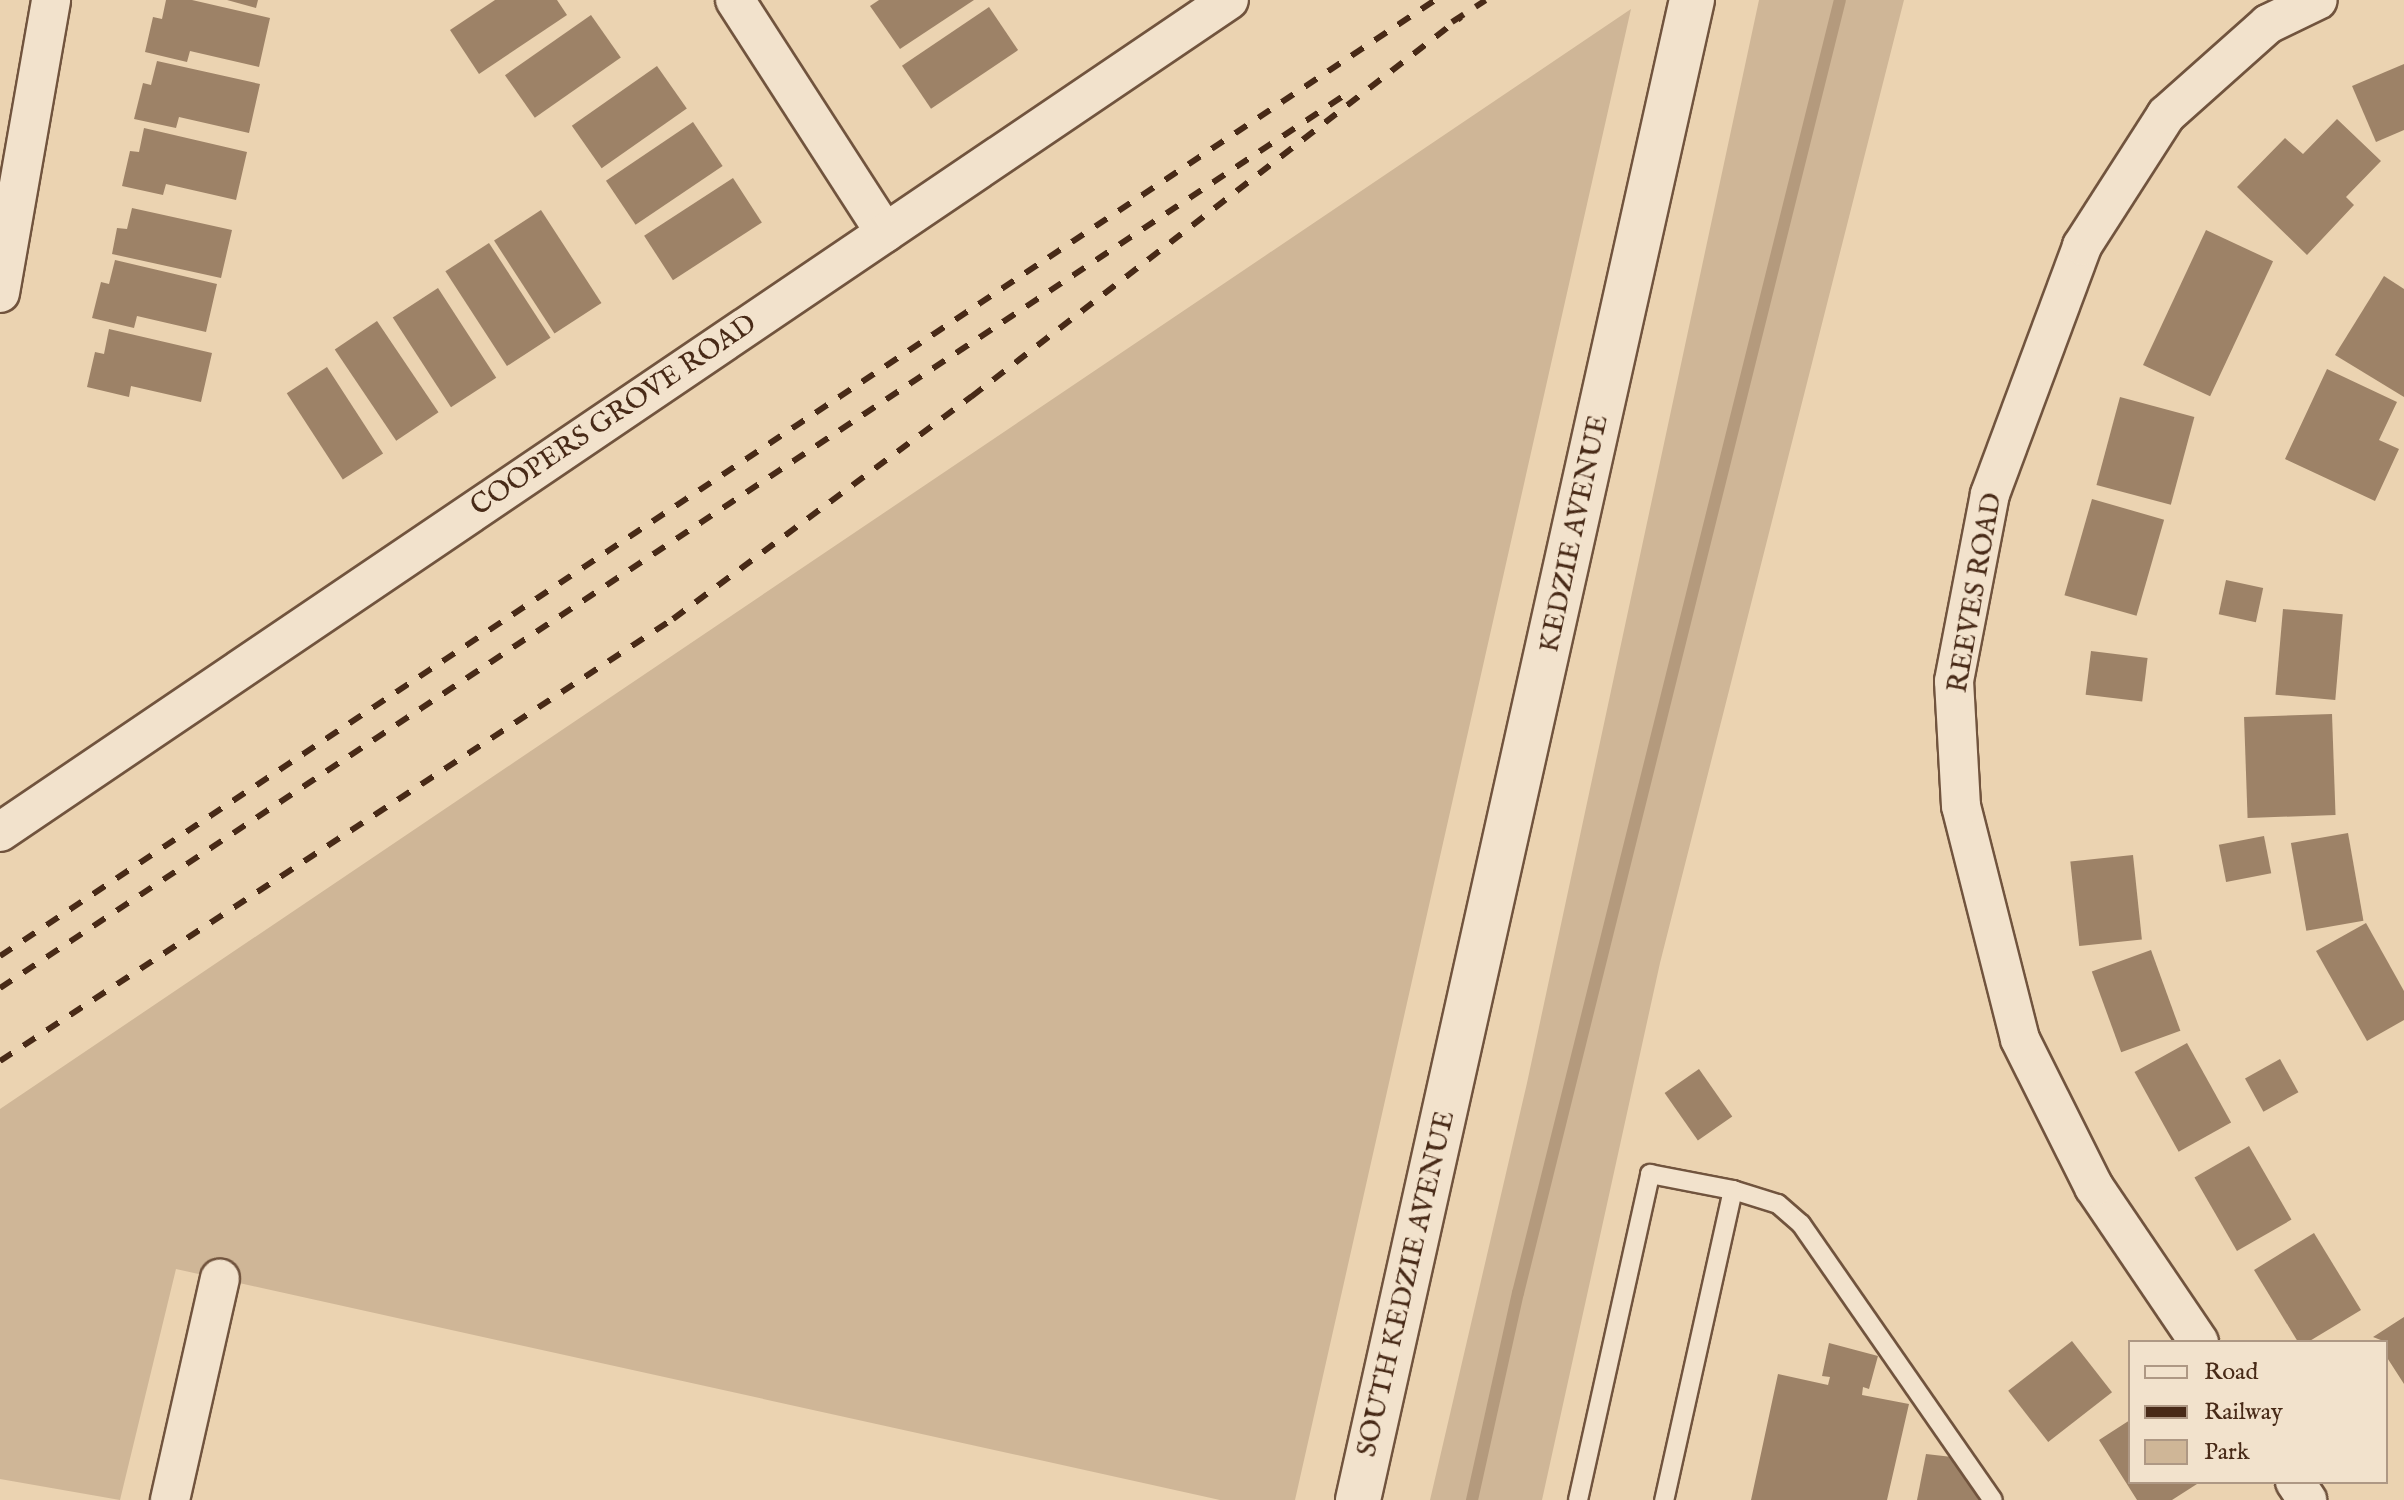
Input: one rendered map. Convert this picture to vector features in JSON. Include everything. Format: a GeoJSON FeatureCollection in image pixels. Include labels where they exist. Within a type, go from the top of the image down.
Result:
{"type":"FeatureCollection","features":[{"type":"Feature","properties":{"kind":"main road","name":"KEDZIE AVENUE"},"geometry":{"type":"LineString","coordinates":[[1457,1067],[1692,0]]}},
{"type":"Feature","properties":{"kind":"main road","name":"SOUTH KEDZIE AVENUE"},"geometry":{"type":"LineString","coordinates":[[1358,1500],[1457,1067]]}},
{"type":"Feature","properties":{"kind":"street"},"geometry":{"type":"LineString","coordinates":[[0,293],[51,0]]}},
{"type":"Feature","properties":{"kind":"street"},"geometry":{"type":"LineString","coordinates":[[735,0],[885,233]]}},
{"type":"Feature","properties":{"kind":"street","name":"COOPERS GROVE ROAD"},"geometry":{"type":"LineString","coordinates":[[0,832],[1229,0]]}},
{"type":"Feature","properties":{"kind":"street","name":"REEVES ROAD"},"geometry":{"type":"LineString","coordinates":[[2198,1340],[2094,1187],[2020,1039],[1961,806],[1954,681],[1990,494],[2082,246],[2166,115],[2268,24],[2318,0]]}},
{"type":"Feature","properties":{"kind":"street"},"geometry":{"type":"LineString","coordinates":[[170,1500],[220,1279]]}},
{"type":"Feature","properties":{"kind":"lane"},"geometry":{"type":"LineString","coordinates":[[1578,1500],[1650,1174],[1733,1190],[1778,1204],[1801,1224],[1993,1500]]}},
{"type":"Feature","properties":{"kind":"lane"},"geometry":{"type":"LineString","coordinates":[[1664,1500],[1733,1190]]}},
{"type":"Feature","properties":{"kind":"green space"},"geometry":{"type":"Polygon","coordinates":[[[1759,0],[1904,0],[1660,963],[1542,1500],[1430,1500],[1527,1083],[1759,0]]]}},
{"type":"Feature","properties":{"kind":"green space"},"geometry":{"type":"Polygon","coordinates":[[[1631,9],[1295,1500],[1220,1500],[176,1269],[120,1500],[0,1479],[0,1109],[1631,9]]]}},
{"type":"Feature","properties":{"kind":"building"},"geometry":{"type":"Polygon","coordinates":[[[166,0],[192,0],[270,18],[259,67],[190,51],[187,62],[145,52],[153,17],[162,19],[166,0]]]}},
{"type":"Feature","properties":{"kind":"building"},"geometry":{"type":"Polygon","coordinates":[[[227,0],[258,0],[256,8],[227,0]]]}},
{"type":"Feature","properties":{"kind":"building"},"geometry":{"type":"Polygon","coordinates":[[[495,0],[557,0],[567,15],[479,74],[450,30],[495,0]]]}},
{"type":"Feature","properties":{"kind":"building"},"geometry":{"type":"Polygon","coordinates":[[[879,0],[974,0],[900,49],[870,6],[879,0]]]}},
{"type":"Feature","properties":{"kind":"building"},"geometry":{"type":"Polygon","coordinates":[[[989,7],[1018,50],[931,109],[902,66],[989,7]]]}},
{"type":"Feature","properties":{"kind":"building"},"geometry":{"type":"Polygon","coordinates":[[[591,15],[621,58],[535,118],[505,75],[591,15]]]}},
{"type":"Feature","properties":{"kind":"building"},"geometry":{"type":"Polygon","coordinates":[[[157,61],[260,84],[249,133],[179,117],[176,128],[134,119],[143,83],[151,85],[157,61]]]}},
{"type":"Feature","properties":{"kind":"building"},"geometry":{"type":"Polygon","coordinates":[[[2404,64],[2404,130],[2376,142],[2352,86],[2404,64]]]}},
{"type":"Feature","properties":{"kind":"building"},"geometry":{"type":"Polygon","coordinates":[[[657,66],[687,109],[602,168],[572,126],[657,66]]]}},
{"type":"Feature","properties":{"kind":"building"},"geometry":{"type":"Polygon","coordinates":[[[2337,119],[2381,161],[2346,197],[2354,205],[2307,255],[2237,187],[2285,138],[2303,154],[2337,119]]]}},
{"type":"Feature","properties":{"kind":"building"},"geometry":{"type":"Polygon","coordinates":[[[693,122],[723,166],[636,225],[606,181],[693,122]]]}},
{"type":"Feature","properties":{"kind":"building"},"geometry":{"type":"Polygon","coordinates":[[[144,128],[247,152],[236,200],[166,184],[163,195],[122,186],[130,151],[139,152],[144,128]]]}},
{"type":"Feature","properties":{"kind":"building"},"geometry":{"type":"Polygon","coordinates":[[[733,178],[762,222],[673,280],[644,236],[733,178]]]}},
{"type":"Feature","properties":{"kind":"building"},"geometry":{"type":"Polygon","coordinates":[[[132,208],[232,230],[221,278],[112,254],[117,228],[127,229],[132,208]]]}},
{"type":"Feature","properties":{"kind":"building"},"geometry":{"type":"Polygon","coordinates":[[[541,210],[601,303],[554,334],[494,240],[541,210]]]}},
{"type":"Feature","properties":{"kind":"building"},"geometry":{"type":"Polygon","coordinates":[[[2206,230],[2273,261],[2210,396],[2143,365],[2206,230]]]}},
{"type":"Feature","properties":{"kind":"building"},"geometry":{"type":"Polygon","coordinates":[[[489,243],[551,338],[507,366],[445,271],[489,243]]]}},
{"type":"Feature","properties":{"kind":"building"},"geometry":{"type":"Polygon","coordinates":[[[115,260],[217,284],[206,332],[137,316],[134,328],[92,318],[101,282],[109,284],[115,260]]]}},
{"type":"Feature","properties":{"kind":"building"},"geometry":{"type":"Polygon","coordinates":[[[2384,276],[2404,289],[2404,397],[2335,355],[2384,276]]]}},
{"type":"Feature","properties":{"kind":"building"},"geometry":{"type":"Polygon","coordinates":[[[438,288],[496,378],[451,407],[393,317],[438,288]]]}},
{"type":"Feature","properties":{"kind":"building"},"geometry":{"type":"Polygon","coordinates":[[[377,321],[439,412],[396,441],[335,350],[377,321]]]}},
{"type":"Feature","properties":{"kind":"building"},"geometry":{"type":"Polygon","coordinates":[[[109,329],[212,353],[201,402],[131,386],[129,397],[87,387],[95,352],[104,354],[109,329]]]}},
{"type":"Feature","properties":{"kind":"building"},"geometry":{"type":"Polygon","coordinates":[[[327,367],[383,453],[343,480],[287,393],[327,367]]]}},
{"type":"Feature","properties":{"kind":"building"},"geometry":{"type":"Polygon","coordinates":[[[2327,369],[2397,402],[2379,440],[2399,449],[2375,501],[2285,459],[2327,369]]]}},
{"type":"Feature","properties":{"kind":"building"},"geometry":{"type":"Polygon","coordinates":[[[2120,397],[2194,417],[2171,505],[2096,485],[2120,397]]]}},
{"type":"Feature","properties":{"kind":"building"},"geometry":{"type":"Polygon","coordinates":[[[2092,499],[2164,520],[2137,616],[2064,595],[2092,499]]]}},
{"type":"Feature","properties":{"kind":"building"},"geometry":{"type":"Polygon","coordinates":[[[2226,580],[2263,588],[2256,622],[2219,614],[2226,580]]]}},
{"type":"Feature","properties":{"kind":"building"},"geometry":{"type":"Polygon","coordinates":[[[2283,609],[2343,614],[2335,700],[2276,695],[2283,609]]]}},
{"type":"Feature","properties":{"kind":"building"},"geometry":{"type":"Polygon","coordinates":[[[2091,651],[2148,658],[2142,702],[2086,695],[2091,651]]]}},
{"type":"Feature","properties":{"kind":"building"},"geometry":{"type":"Polygon","coordinates":[[[2332,714],[2336,815],[2248,818],[2244,717],[2332,714]]]}},
{"type":"Feature","properties":{"kind":"building"},"geometry":{"type":"Polygon","coordinates":[[[2348,833],[2363,921],[2306,931],[2291,843],[2348,833]]]}},
{"type":"Feature","properties":{"kind":"building"},"geometry":{"type":"Polygon","coordinates":[[[2264,836],[2271,873],[2226,882],[2219,845],[2264,836]]]}},
{"type":"Feature","properties":{"kind":"building"},"geometry":{"type":"Polygon","coordinates":[[[2133,855],[2142,940],[2079,946],[2070,862],[2133,855]]]}},
{"type":"Feature","properties":{"kind":"building"},"geometry":{"type":"Polygon","coordinates":[[[2366,923],[2404,991],[2404,1020],[2367,1041],[2316,951],[2366,923]]]}},
{"type":"Feature","properties":{"kind":"building"},"geometry":{"type":"Polygon","coordinates":[[[2151,950],[2180,1031],[2121,1052],[2092,972],[2151,950]]]}},
{"type":"Feature","properties":{"kind":"building"},"geometry":{"type":"Polygon","coordinates":[[[2187,1043],[2231,1123],[2179,1152],[2135,1072],[2187,1043]]]}},
{"type":"Feature","properties":{"kind":"building"},"geometry":{"type":"Polygon","coordinates":[[[2280,1059],[2298,1092],[2263,1112],[2245,1078],[2280,1059]]]}},
{"type":"Feature","properties":{"kind":"building"},"geometry":{"type":"Polygon","coordinates":[[[1699,1069],[1732,1117],[1698,1141],[1665,1093],[1699,1069]]]}},
{"type":"Feature","properties":{"kind":"building"},"geometry":{"type":"Polygon","coordinates":[[[2249,1146],[2292,1220],[2237,1251],[2194,1178],[2249,1146]]]}},
{"type":"Feature","properties":{"kind":"building"},"geometry":{"type":"Polygon","coordinates":[[[2314,1233],[2361,1310],[2311,1340],[2297,1340],[2254,1270],[2314,1233]]]}},
{"type":"Feature","properties":{"kind":"building"},"geometry":{"type":"Polygon","coordinates":[[[2404,1317],[2404,1384],[2388,1359],[2388,1340],[2373,1337],[2404,1317]]]}},
{"type":"Feature","properties":{"kind":"building"},"geometry":{"type":"Polygon","coordinates":[[[2072,1341],[2112,1392],[2048,1442],[2008,1391],[2072,1341]]]}},
{"type":"Feature","properties":{"kind":"building"},"geometry":{"type":"Polygon","coordinates":[[[1829,1343],[1878,1356],[1869,1389],[1863,1387],[1862,1395],[1909,1404],[1887,1500],[1751,1500],[1778,1374],[1828,1385],[1830,1377],[1822,1376],[1829,1343]]]}},
{"type":"Feature","properties":{"kind":"building"},"geometry":{"type":"Polygon","coordinates":[[[2128,1421],[2128,1484],[2197,1484],[2172,1500],[2137,1500],[2099,1440],[2128,1421]]]}},
{"type":"Feature","properties":{"kind":"building"},"geometry":{"type":"Polygon","coordinates":[[[1926,1454],[1952,1457],[1979,1500],[1917,1500],[1926,1454]]]}},
{"type":"Feature","properties":{"kind":"waterway"},"geometry":{"type":"LineString","coordinates":[[1472,1500],[1518,1293],[1840,0]]}},
{"type":"Feature","properties":{"kind":"railway"},"geometry":{"type":"LineString","coordinates":[[0,956],[1435,0]]}},
{"type":"Feature","properties":{"kind":"railway"},"geometry":{"type":"LineString","coordinates":[[1452,22],[1486,0]]}},
{"type":"Feature","properties":{"kind":"railway"},"geometry":{"type":"LineString","coordinates":[[0,1061],[673,619],[971,397],[1461,17]]}},
{"type":"Feature","properties":{"kind":"railway"},"geometry":{"type":"LineString","coordinates":[[0,988],[1343,96]]}}]}
